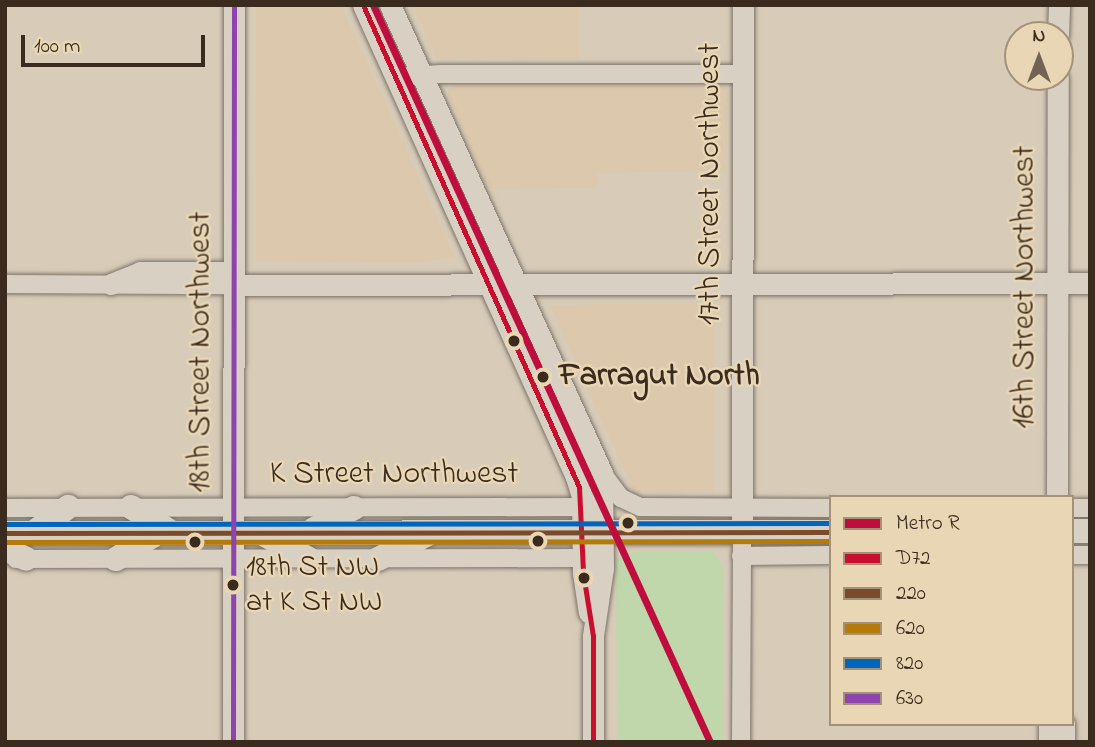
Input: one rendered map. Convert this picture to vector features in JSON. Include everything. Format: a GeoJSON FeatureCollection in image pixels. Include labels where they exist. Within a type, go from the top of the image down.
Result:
{"type":"FeatureCollection","features":[{"type":"Feature","properties":{"kind":"highway"},"geometry":{"type":"LineString","coordinates":[[33,533],[68,507]]}},
{"type":"Feature","properties":{"kind":"highway"},"geometry":{"type":"LineString","coordinates":[[116,559],[165,532],[131,507]]}},
{"type":"Feature","properties":{"kind":"highway"},"geometry":{"type":"LineString","coordinates":[[307,532],[354,508]]}},
{"type":"Feature","properties":{"kind":"highway","name":"K Street Northwest"},"geometry":{"type":"LineString","coordinates":[[5,533],[165,532],[233,520],[259,532],[829,531]]}},
{"type":"Feature","properties":{"kind":"highway"},"geometry":{"type":"LineString","coordinates":[[378,559],[434,531]]}},
{"type":"Feature","properties":{"kind":"highway"},"geometry":{"type":"LineString","coordinates":[[259,532],[309,559]]}},
{"type":"Feature","properties":{"kind":"main road","name":"18th Street Northwest"},"geometry":{"type":"LineString","coordinates":[[233,742],[234,5]]}},
{"type":"Feature","properties":{"kind":"main road"},"geometry":{"type":"LineString","coordinates":[[363,5],[572,466],[582,507],[593,532],[603,568],[593,636]]}},
{"type":"Feature","properties":{"kind":"main road"},"geometry":{"type":"LineString","coordinates":[[390,5],[601,473],[593,532],[583,558],[593,636],[593,742]]}},
{"type":"Feature","properties":{"kind":"main road","name":"17th Street Northwest"},"geometry":{"type":"LineString","coordinates":[[741,532],[743,5]]}},
{"type":"Feature","properties":{"kind":"main road","name":"16th Street Northwest"},"geometry":{"type":"LineString","coordinates":[[1057,495],[1058,91]]}},
{"type":"Feature","properties":{"kind":"main road"},"geometry":{"type":"LineString","coordinates":[[111,284],[140,272],[367,285],[487,279],[644,285],[742,279],[943,283],[1058,278],[1090,283]]}},
{"type":"Feature","properties":{"kind":"street"},"geometry":{"type":"LineString","coordinates":[[395,77],[743,74]]}},
{"type":"Feature","properties":{"kind":"street"},"geometry":{"type":"LineString","coordinates":[[5,284],[111,284]]}},
{"type":"Feature","properties":{"kind":"street","name":"K Street Northwest"},"geometry":{"type":"LineString","coordinates":[[601,473],[621,498],[632,505],[829,554]]}},
{"type":"Feature","properties":{"kind":"street","name":"K Street Northwest"},"geometry":{"type":"LineString","coordinates":[[5,508],[131,507],[233,520],[354,508],[582,507]]}},
{"type":"Feature","properties":{"kind":"street","name":"K Street Northwest"},"geometry":{"type":"LineString","coordinates":[[741,532],[829,509]]}},
{"type":"Feature","properties":{"kind":"street","name":"17th Street Northwest"},"geometry":{"type":"LineString","coordinates":[[741,532],[741,742]]}},
{"type":"Feature","properties":{"kind":"street"},"geometry":{"type":"LineString","coordinates":[[12,556],[116,559],[583,558]]}},
{"type":"Feature","properties":{"kind":"shaded area"},"geometry":{"type":"Polygon","coordinates":[[[255,5],[341,5],[455,257],[415,263],[256,261],[255,5]]]}},
{"type":"Feature","properties":{"kind":"shaded area"},"geometry":{"type":"Polygon","coordinates":[[[413,5],[579,5],[579,59],[436,58],[413,5]]]}},
{"type":"Feature","properties":{"kind":"shaded area"},"geometry":{"type":"Polygon","coordinates":[[[455,84],[723,85],[728,91],[726,171],[597,173],[597,188],[488,189],[447,92],[455,84]]]}},
{"type":"Feature","properties":{"kind":"shaded area"},"geometry":{"type":"Polygon","coordinates":[[[715,303],[714,491],[634,492],[550,305],[715,303]]]}},
{"type":"Feature","properties":{"kind":"green space"},"geometry":{"type":"Polygon","coordinates":[[[632,552],[713,552],[720,560],[723,567],[723,742],[617,742],[616,559],[632,552]]]}},
{"type":"Feature","properties":{"kind":"metro line","name":"R"},"geometry":{"type":"LineString","coordinates":[[373,5],[710,742]]}},
{"type":"Feature","properties":{"kind":"transit line","name":"630"},"geometry":{"type":"LineString","coordinates":[[233,742],[234,5]]}},
{"type":"Feature","properties":{"kind":"transit line","name":"D72"},"geometry":{"type":"LineString","coordinates":[[363,5],[579,487],[583,573],[593,636],[593,742]]}},
{"type":"Feature","properties":{"kind":"transit line","name":"820"},"geometry":{"type":"LineString","coordinates":[[5,524],[829,523]]}},
{"type":"Feature","properties":{"kind":"transit line","name":"220"},"geometry":{"type":"LineString","coordinates":[[5,533],[829,532]]}},
{"type":"Feature","properties":{"kind":"transit line","name":"620"},"geometry":{"type":"LineString","coordinates":[[5,542],[829,541]]}},
{"type":"Feature","properties":{"kind":"place","name":"Farragut North"},"geometry":{"type":"Point","coordinates":[543,377]}},
{"type":"Feature","properties":{"kind":"place","name":"18th St NW at K St NW"},"geometry":{"type":"Point","coordinates":[233,585]}}]}
